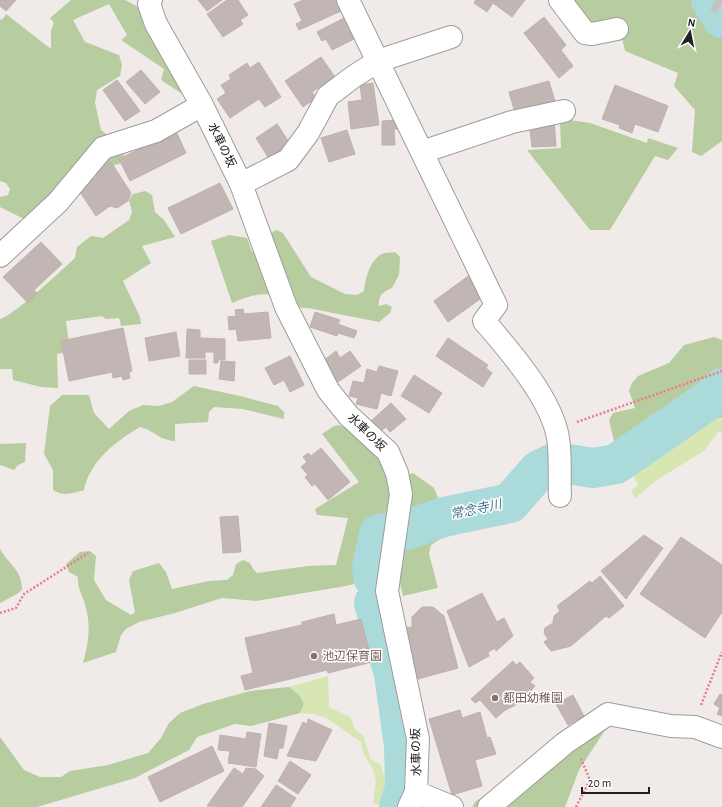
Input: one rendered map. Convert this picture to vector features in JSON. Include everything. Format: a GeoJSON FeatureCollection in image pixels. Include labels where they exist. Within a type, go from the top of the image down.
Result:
{"type":"FeatureCollection","features":[{"type":"Feature","properties":{"kind":"street","name":"水車の坂"},"geometry":{"type":"LineString","coordinates":[[151,0],[149,4],[156,24],[202,105],[241,184],[286,307],[328,390],[348,415],[388,452],[397,473],[401,494],[387,591],[418,738],[412,799]]}},
{"type":"Feature","properties":{"kind":"street"},"geometry":{"type":"LineString","coordinates":[[348,0],[496,306],[484,321],[509,350],[548,406],[558,437],[560,496]]}},
{"type":"Feature","properties":{"kind":"street"},"geometry":{"type":"LineString","coordinates":[[560,0],[585,33],[592,34],[617,30]]}},
{"type":"Feature","properties":{"kind":"street"},"geometry":{"type":"LineString","coordinates":[[241,184],[288,160],[308,133],[328,96],[378,61],[451,37]]}},
{"type":"Feature","properties":{"kind":"street"},"geometry":{"type":"LineString","coordinates":[[0,256],[58,202],[103,148],[156,131],[202,105]]}},
{"type":"Feature","properties":{"kind":"street"},"geometry":{"type":"LineString","coordinates":[[422,152],[512,122],[564,111]]}},
{"type":"Feature","properties":{"kind":"street"},"geometry":{"type":"LineString","coordinates":[[489,807],[573,738],[608,714],[672,726],[695,727],[722,737]]}},
{"type":"Feature","properties":{"kind":"street"},"geometry":{"type":"LineString","coordinates":[[412,799],[452,807]]}},
{"type":"Feature","properties":{"kind":"path"},"geometry":{"type":"LineString","coordinates":[[555,429],[722,371]]}},
{"type":"Feature","properties":{"kind":"path"},"geometry":{"type":"LineString","coordinates":[[0,613],[16,608],[24,594],[88,553]]}},
{"type":"Feature","properties":{"kind":"path"},"geometry":{"type":"LineString","coordinates":[[695,727],[704,694],[722,652]]}},
{"type":"Feature","properties":{"kind":"path"},"geometry":{"type":"LineString","coordinates":[[573,738],[590,780],[576,807]]}},
{"type":"Feature","properties":{"kind":"green space"},"geometry":{"type":"Polygon","coordinates":[[[71,0],[125,0],[144,10],[190,99],[161,80],[164,69],[121,40],[127,35],[109,4],[73,20],[85,42],[119,55],[122,65],[120,76],[97,90],[95,103],[101,130],[109,136],[150,140],[124,154],[121,163],[92,173],[24,219],[0,207],[0,197],[8,195],[10,189],[6,183],[0,181],[0,19],[2,20],[6,14],[51,49],[51,30],[54,23],[50,18],[71,0]]]}},
{"type":"Feature","properties":{"kind":"green space"},"geometry":{"type":"Polygon","coordinates":[[[568,0],[708,0],[722,23],[722,141],[701,156],[692,152],[695,110],[674,86],[678,73],[625,51],[618,20],[587,27],[568,0]]]}},
{"type":"Feature","properties":{"kind":"green space"},"geometry":{"type":"Polygon","coordinates":[[[570,120],[590,123],[647,143],[648,138],[678,148],[668,160],[655,156],[610,230],[590,230],[527,150],[561,148],[560,122],[570,120]]]}},
{"type":"Feature","properties":{"kind":"green space"},"geometry":{"type":"Polygon","coordinates":[[[145,191],[152,195],[155,212],[164,220],[175,237],[142,246],[151,263],[123,281],[140,317],[141,324],[121,326],[119,318],[106,319],[102,316],[66,321],[70,352],[57,354],[58,388],[41,387],[13,380],[12,369],[0,369],[0,319],[15,311],[60,272],[75,258],[77,247],[91,236],[103,238],[129,220],[132,212],[129,200],[133,194],[145,191]]]}},
{"type":"Feature","properties":{"kind":"green space"},"geometry":{"type":"Polygon","coordinates":[[[276,230],[283,233],[311,277],[345,294],[357,295],[364,291],[367,276],[374,261],[383,253],[395,252],[400,257],[399,275],[392,288],[382,294],[379,299],[379,306],[386,304],[392,307],[390,313],[379,322],[297,307],[278,296],[268,294],[252,296],[232,303],[211,241],[229,235],[247,238],[252,252],[258,252],[267,236],[276,230]]]}},
{"type":"Feature","properties":{"kind":"green space"},"geometry":{"type":"Polygon","coordinates":[[[714,337],[722,340],[722,417],[697,424],[675,443],[643,461],[616,472],[606,471],[605,459],[616,450],[609,420],[613,413],[635,408],[629,391],[632,383],[638,376],[669,363],[684,345],[714,337]]]}},
{"type":"Feature","properties":{"kind":"green space"},"geometry":{"type":"Polygon","coordinates":[[[194,386],[278,406],[284,412],[284,419],[243,409],[214,407],[209,412],[208,422],[175,424],[175,441],[164,439],[145,428],[140,427],[113,445],[105,453],[92,470],[84,490],[65,494],[53,490],[53,470],[44,454],[50,406],[62,395],[89,395],[94,413],[109,429],[129,411],[143,405],[159,406],[172,402],[194,386]]]}},
{"type":"Feature","properties":{"kind":"green space"},"geometry":{"type":"Polygon","coordinates":[[[722,417],[722,433],[719,431],[704,451],[660,478],[635,498],[631,491],[638,485],[629,467],[675,443],[697,424],[722,417]]]}},
{"type":"Feature","properties":{"kind":"green space"},"geometry":{"type":"Polygon","coordinates":[[[340,425],[364,441],[370,447],[380,462],[388,480],[413,473],[434,488],[452,531],[431,545],[429,554],[438,588],[403,596],[398,575],[340,587],[256,601],[222,598],[175,613],[139,622],[126,629],[121,635],[116,652],[83,663],[87,648],[89,627],[87,612],[79,588],[78,577],[69,572],[66,564],[80,552],[90,551],[96,556],[94,580],[106,600],[131,615],[135,612],[129,580],[133,571],[159,563],[166,572],[172,589],[209,581],[227,580],[233,575],[236,564],[243,560],[250,563],[257,573],[308,566],[336,565],[348,518],[317,515],[315,509],[359,482],[322,434],[334,426],[340,425]]]}},
{"type":"Feature","properties":{"kind":"green space"},"geometry":{"type":"Polygon","coordinates":[[[26,443],[25,462],[18,465],[14,470],[0,465],[0,444],[26,443]]]}},
{"type":"Feature","properties":{"kind":"green space"},"geometry":{"type":"Polygon","coordinates":[[[0,549],[20,577],[22,590],[0,603],[0,549]]]}},
{"type":"Feature","properties":{"kind":"green space"},"geometry":{"type":"Polygon","coordinates":[[[328,676],[329,707],[350,717],[356,731],[363,735],[371,760],[380,764],[387,785],[397,789],[389,807],[382,807],[373,803],[376,781],[373,769],[364,755],[361,742],[328,719],[315,714],[300,713],[304,704],[289,687],[328,676]]]}},
{"type":"Feature","properties":{"kind":"green space"},"geometry":{"type":"Polygon","coordinates":[[[289,687],[299,695],[304,704],[300,713],[251,726],[235,724],[197,737],[189,750],[135,778],[37,807],[0,807],[0,737],[24,770],[40,777],[61,777],[70,771],[108,765],[148,753],[161,738],[169,723],[180,713],[203,704],[250,691],[289,687]]]}},
{"type":"Feature","properties":{"kind":"green space"},"geometry":{"type":"Polygon","coordinates":[[[602,723],[607,727],[579,770],[565,807],[472,807],[476,801],[602,723]]]}},
{"type":"Feature","properties":{"kind":"building"},"geometry":{"type":"Polygon","coordinates":[[[0,0],[16,0],[6,11],[0,6],[0,0]]]}},
{"type":"Feature","properties":{"kind":"building"},"geometry":{"type":"Polygon","coordinates":[[[198,0],[222,0],[207,11],[198,0]]]}},
{"type":"Feature","properties":{"kind":"building"},"geometry":{"type":"Polygon","coordinates":[[[227,0],[238,0],[248,15],[240,20],[243,24],[223,37],[207,14],[227,0]]]}},
{"type":"Feature","properties":{"kind":"building"},"geometry":{"type":"Polygon","coordinates":[[[303,0],[336,0],[341,11],[299,30],[296,24],[302,21],[294,4],[303,0]]]}},
{"type":"Feature","properties":{"kind":"building"},"geometry":{"type":"Polygon","coordinates":[[[476,0],[525,0],[512,17],[493,3],[487,12],[474,3],[476,0]]]}},
{"type":"Feature","properties":{"kind":"building"},"geometry":{"type":"Polygon","coordinates":[[[346,17],[356,38],[332,50],[326,39],[322,41],[317,32],[346,17]]]}},
{"type":"Feature","properties":{"kind":"building"},"geometry":{"type":"Polygon","coordinates":[[[544,17],[566,45],[561,50],[573,66],[559,78],[524,33],[544,17]]]}},
{"type":"Feature","properties":{"kind":"building"},"geometry":{"type":"Polygon","coordinates":[[[321,57],[335,77],[312,92],[316,98],[303,107],[285,81],[321,57]]]}},
{"type":"Feature","properties":{"kind":"building"},"geometry":{"type":"Polygon","coordinates":[[[259,62],[281,97],[265,107],[259,99],[230,118],[217,99],[226,93],[221,85],[231,79],[229,75],[247,63],[250,68],[259,62]]]}},
{"type":"Feature","properties":{"kind":"building"},"geometry":{"type":"Polygon","coordinates":[[[141,70],[160,92],[145,104],[126,82],[141,70]]]}},
{"type":"Feature","properties":{"kind":"building"},"geometry":{"type":"Polygon","coordinates":[[[117,80],[140,111],[125,121],[103,90],[117,80]]]}},
{"type":"Feature","properties":{"kind":"building"},"geometry":{"type":"Polygon","coordinates":[[[549,81],[556,105],[516,116],[509,92],[549,81]]]}},
{"type":"Feature","properties":{"kind":"building"},"geometry":{"type":"Polygon","coordinates":[[[373,83],[379,125],[351,129],[348,102],[362,100],[360,85],[373,83]]]}},
{"type":"Feature","properties":{"kind":"building"},"geometry":{"type":"Polygon","coordinates":[[[615,85],[668,106],[658,132],[635,124],[632,133],[619,128],[620,125],[602,119],[615,85]]]}},
{"type":"Feature","properties":{"kind":"building"},"geometry":{"type":"Polygon","coordinates":[[[399,120],[399,129],[394,129],[395,145],[382,145],[382,121],[399,120]]]}},
{"type":"Feature","properties":{"kind":"building"},"geometry":{"type":"Polygon","coordinates":[[[554,120],[556,146],[532,147],[529,122],[554,120]]]}},
{"type":"Feature","properties":{"kind":"building"},"geometry":{"type":"Polygon","coordinates":[[[277,124],[291,145],[269,159],[256,138],[277,124]]]}},
{"type":"Feature","properties":{"kind":"building"},"geometry":{"type":"Polygon","coordinates":[[[347,130],[355,154],[329,162],[321,138],[347,130]]]}},
{"type":"Feature","properties":{"kind":"building"},"geometry":{"type":"Polygon","coordinates":[[[176,131],[186,153],[130,181],[119,159],[176,131]]]}},
{"type":"Feature","properties":{"kind":"building"},"geometry":{"type":"Polygon","coordinates":[[[111,162],[131,193],[128,201],[117,208],[110,206],[96,216],[78,189],[97,176],[95,174],[111,162]]]}},
{"type":"Feature","properties":{"kind":"building"},"geometry":{"type":"Polygon","coordinates":[[[220,183],[233,209],[181,234],[168,208],[220,183]]]}},
{"type":"Feature","properties":{"kind":"building"},"geometry":{"type":"Polygon","coordinates":[[[41,242],[62,264],[34,290],[37,293],[28,303],[3,277],[41,242]]]}},
{"type":"Feature","properties":{"kind":"building"},"geometry":{"type":"Polygon","coordinates":[[[471,274],[483,297],[448,322],[434,301],[471,274]]]}},
{"type":"Feature","properties":{"kind":"building"},"geometry":{"type":"Polygon","coordinates":[[[243,309],[244,314],[268,312],[271,338],[238,341],[236,329],[229,330],[228,317],[236,316],[235,310],[243,309]]]}},
{"type":"Feature","properties":{"kind":"building"},"geometry":{"type":"Polygon","coordinates":[[[315,312],[340,320],[338,324],[357,331],[354,338],[338,333],[337,336],[310,327],[315,312]]]}},
{"type":"Feature","properties":{"kind":"building"},"geometry":{"type":"Polygon","coordinates":[[[123,328],[132,371],[129,372],[130,378],[123,380],[122,376],[113,378],[112,372],[69,381],[61,341],[123,328]]]}},
{"type":"Feature","properties":{"kind":"building"},"geometry":{"type":"Polygon","coordinates":[[[187,329],[200,330],[200,338],[225,339],[225,360],[218,360],[218,363],[214,363],[214,352],[205,352],[205,358],[186,358],[187,329]]]}},
{"type":"Feature","properties":{"kind":"building"},"geometry":{"type":"Polygon","coordinates":[[[176,332],[180,356],[149,361],[145,338],[176,332]]]}},
{"type":"Feature","properties":{"kind":"building"},"geometry":{"type":"Polygon","coordinates":[[[448,338],[488,365],[486,368],[492,373],[483,387],[436,356],[448,338]]]}},
{"type":"Feature","properties":{"kind":"building"},"geometry":{"type":"Polygon","coordinates":[[[336,351],[340,358],[350,351],[361,366],[338,382],[323,361],[336,351]]]}},
{"type":"Feature","properties":{"kind":"building"},"geometry":{"type":"Polygon","coordinates":[[[290,356],[304,385],[290,392],[284,380],[274,385],[265,368],[290,356]]]}},
{"type":"Feature","properties":{"kind":"building"},"geometry":{"type":"Polygon","coordinates":[[[189,360],[206,360],[206,374],[189,374],[189,360]]]}},
{"type":"Feature","properties":{"kind":"building"},"geometry":{"type":"Polygon","coordinates":[[[221,361],[235,362],[234,381],[219,379],[221,361]]]}},
{"type":"Feature","properties":{"kind":"building"},"geometry":{"type":"Polygon","coordinates":[[[379,366],[398,371],[391,396],[381,393],[377,409],[356,404],[358,398],[349,396],[353,381],[364,383],[367,369],[377,372],[379,366]]]}},
{"type":"Feature","properties":{"kind":"building"},"geometry":{"type":"Polygon","coordinates":[[[414,375],[442,393],[429,413],[401,396],[414,375]]]}},
{"type":"Feature","properties":{"kind":"building"},"geometry":{"type":"Polygon","coordinates":[[[391,403],[406,419],[390,432],[386,427],[381,431],[371,421],[391,403]]]}},
{"type":"Feature","properties":{"kind":"building"},"geometry":{"type":"Polygon","coordinates":[[[321,448],[350,482],[328,500],[315,484],[312,486],[305,477],[308,475],[301,467],[307,462],[303,457],[308,453],[311,456],[321,448]]]}},
{"type":"Feature","properties":{"kind":"building"},"geometry":{"type":"Polygon","coordinates":[[[238,516],[241,552],[223,553],[220,517],[238,516]]]}},
{"type":"Feature","properties":{"kind":"building"},"geometry":{"type":"Polygon","coordinates":[[[644,535],[663,548],[626,599],[601,571],[644,535]]]}},
{"type":"Feature","properties":{"kind":"building"},"geometry":{"type":"Polygon","coordinates":[[[681,537],[722,565],[722,612],[705,638],[640,594],[681,537]]]}},
{"type":"Feature","properties":{"kind":"building"},"geometry":{"type":"Polygon","coordinates":[[[600,576],[624,606],[609,618],[606,616],[571,646],[551,651],[544,642],[548,639],[544,633],[545,628],[553,623],[554,616],[560,611],[557,606],[590,581],[592,583],[600,576]]]}},
{"type":"Feature","properties":{"kind":"building"},"geometry":{"type":"Polygon","coordinates":[[[482,593],[497,622],[504,618],[513,636],[496,651],[495,648],[488,652],[489,656],[469,667],[447,611],[482,593]]]}},
{"type":"Feature","properties":{"kind":"building"},"geometry":{"type":"Polygon","coordinates":[[[422,607],[433,607],[444,616],[458,668],[418,679],[405,628],[412,627],[412,617],[422,607]]]}},
{"type":"Feature","properties":{"kind":"building"},"geometry":{"type":"Polygon","coordinates":[[[334,614],[336,625],[361,619],[372,662],[328,673],[327,670],[245,690],[241,676],[253,673],[245,638],[302,625],[302,622],[334,614]]]}},
{"type":"Feature","properties":{"kind":"building"},"geometry":{"type":"Polygon","coordinates":[[[513,661],[516,665],[520,662],[534,678],[530,682],[535,686],[521,702],[504,711],[496,718],[480,700],[475,703],[471,699],[513,661]]]}},
{"type":"Feature","properties":{"kind":"building"},"geometry":{"type":"Polygon","coordinates":[[[720,694],[722,695],[722,716],[717,714],[720,708],[714,704],[720,694]]]}},
{"type":"Feature","properties":{"kind":"building"},"geometry":{"type":"Polygon","coordinates":[[[573,695],[584,716],[568,725],[556,704],[573,695]]]}},
{"type":"Feature","properties":{"kind":"building"},"geometry":{"type":"Polygon","coordinates":[[[460,710],[462,718],[480,712],[487,738],[490,737],[496,754],[475,760],[482,786],[452,795],[429,719],[460,710]]]}},
{"type":"Feature","properties":{"kind":"building"},"geometry":{"type":"Polygon","coordinates":[[[308,719],[332,730],[316,761],[287,756],[303,722],[307,724],[308,719]]]}},
{"type":"Feature","properties":{"kind":"building"},"geometry":{"type":"Polygon","coordinates":[[[269,723],[287,726],[283,748],[279,748],[277,759],[264,756],[269,723]]]}},
{"type":"Feature","properties":{"kind":"building"},"geometry":{"type":"Polygon","coordinates":[[[247,732],[261,734],[256,767],[228,763],[230,751],[218,750],[220,735],[246,739],[247,732]]]}},
{"type":"Feature","properties":{"kind":"building"},"geometry":{"type":"Polygon","coordinates":[[[212,746],[224,771],[160,802],[148,777],[212,746]]]}},
{"type":"Feature","properties":{"kind":"building"},"geometry":{"type":"Polygon","coordinates":[[[290,761],[311,775],[298,794],[278,781],[290,761]]]}},
{"type":"Feature","properties":{"kind":"building"},"geometry":{"type":"Polygon","coordinates":[[[234,768],[243,774],[246,768],[256,769],[264,776],[242,807],[207,806],[234,768]]]}},
{"type":"Feature","properties":{"kind":"building"},"geometry":{"type":"Polygon","coordinates":[[[276,785],[296,798],[290,807],[261,807],[276,785]]]}},
{"type":"Feature","properties":{"kind":"waterway","name":"常念寺川"},"geometry":{"type":"LineString","coordinates":[[711,0],[722,18]]}},
{"type":"Feature","properties":{"kind":"waterway","name":"常念寺川"},"geometry":{"type":"LineString","coordinates":[[373,577],[372,567],[379,534],[406,530],[444,517],[510,503],[539,470],[556,462],[593,468],[616,464],[707,401],[722,388]]}},
{"type":"Feature","properties":{"kind":"waterway","name":"常念寺川"},"geometry":{"type":"LineString","coordinates":[[374,603],[394,674],[404,746],[405,788],[399,807]]}},
{"type":"Feature","properties":{"kind":"tunnel"},"geometry":{"type":"LineString","coordinates":[[716,0],[722,4]]}},
{"type":"Feature","properties":{"kind":"place","name":"池辺保育園"},"geometry":{"type":"Point","coordinates":[314,656]}},
{"type":"Feature","properties":{"kind":"place","name":"都田幼稚園"},"geometry":{"type":"Point","coordinates":[495,698]}}]}
